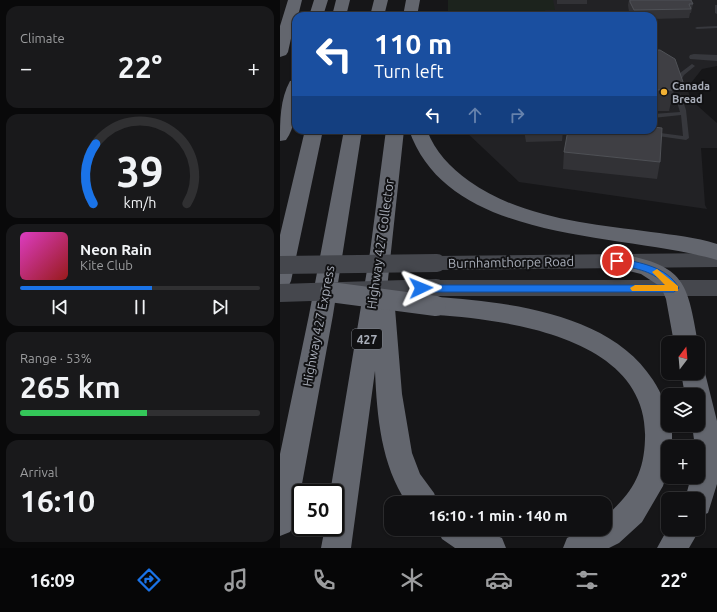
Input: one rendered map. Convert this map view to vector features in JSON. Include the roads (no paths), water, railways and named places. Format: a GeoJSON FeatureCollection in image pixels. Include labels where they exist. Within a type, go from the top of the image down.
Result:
{"type":"FeatureCollection","features":[{"type":"Feature","properties":{"kind":"highway"},"geometry":{"type":"LineString","coordinates":[[280,52],[295,0]]}},
{"type":"Feature","properties":{"kind":"highway"},"geometry":{"type":"LineString","coordinates":[[317,12],[321,0]]}},
{"type":"Feature","properties":{"kind":"highway"},"geometry":{"type":"LineString","coordinates":[[340,12],[343,0]]}},
{"type":"Feature","properties":{"kind":"highway"},"geometry":{"type":"LineString","coordinates":[[370,12],[372,0]]}},
{"type":"Feature","properties":{"kind":"highway"},"geometry":{"type":"LineString","coordinates":[[378,12],[381,0]]}},
{"type":"Feature","properties":{"kind":"highway"},"geometry":{"type":"LineString","coordinates":[[411,12],[413,0]]}},
{"type":"Feature","properties":{"kind":"highway"},"geometry":{"type":"LineString","coordinates":[[415,12],[416,0]]}},
{"type":"Feature","properties":{"kind":"highway"},"geometry":{"type":"LineString","coordinates":[[280,136],[292,98]]}},
{"type":"Feature","properties":{"kind":"highway"},"geometry":{"type":"LineString","coordinates":[[280,281],[313,134]]}},
{"type":"Feature","properties":{"kind":"highway","name":"Highway 427 Express"},"geometry":{"type":"LineString","coordinates":[[280,522],[321,315],[352,134]]}},
{"type":"Feature","properties":{"kind":"highway","name":"Highway 427 Collector"},"geometry":{"type":"LineString","coordinates":[[336,548],[381,252],[395,134]]}},
{"type":"Feature","properties":{"kind":"highway"},"geometry":{"type":"LineString","coordinates":[[420,134],[427,151],[440,166],[468,191],[498,205],[540,220],[572,227],[603,233],[696,244],[717,252]]}},
{"type":"Feature","properties":{"kind":"highway"},"geometry":{"type":"LineString","coordinates":[[381,252],[388,394],[398,452],[409,482],[419,496]]}},
{"type":"Feature","properties":{"kind":"highway"},"geometry":{"type":"LineString","coordinates":[[617,261],[644,266],[660,274],[674,288],[684,336]]}},
{"type":"Feature","properties":{"kind":"highway"},"geometry":{"type":"LineString","coordinates":[[330,292],[436,297],[483,310],[541,322],[567,330],[608,349],[626,362],[643,381],[650,394],[659,424],[659,450],[651,484],[627,519],[607,534],[578,548]]}},
{"type":"Feature","properties":{"kind":"highway"},"geometry":{"type":"LineString","coordinates":[[695,380],[709,443],[708,465],[701,492]]}},
{"type":"Feature","properties":{"kind":"highway"},"geometry":{"type":"LineString","coordinates":[[462,536],[491,548]]}},
{"type":"Feature","properties":{"kind":"highway"},"geometry":{"type":"LineString","coordinates":[[672,548],[680,536]]}},
{"type":"Feature","properties":{"kind":"main road","name":"Burnhamthorpe Road"},"geometry":{"type":"LineString","coordinates":[[280,265],[717,260]]}},
{"type":"Feature","properties":{"kind":"main road","name":"Burnhamthorpe Road"},"geometry":{"type":"LineString","coordinates":[[436,297],[674,288],[717,288]]}},
{"type":"Feature","properties":{"kind":"main road"},"geometry":{"type":"LineString","coordinates":[[280,293],[330,292]]}},
{"type":"Feature","properties":{"kind":"street"},"geometry":{"type":"LineString","coordinates":[[693,62],[717,58]]}},
{"type":"Feature","properties":{"kind":"lane"},"geometry":{"type":"LineString","coordinates":[[717,6],[717,13]]}},
{"type":"Feature","properties":{"kind":"lane"},"geometry":{"type":"LineString","coordinates":[[697,28],[717,27]]}},
{"type":"Feature","properties":{"kind":"lane"},"geometry":{"type":"LineString","coordinates":[[649,134],[686,138],[683,113],[676,86],[693,62]]}},
{"type":"Feature","properties":{"kind":"lane"},"geometry":{"type":"LineString","coordinates":[[671,80],[681,77]]}},
{"type":"Feature","properties":{"kind":"lane"},"geometry":{"type":"LineString","coordinates":[[657,116],[683,113]]}},
{"type":"Feature","properties":{"kind":"place","name":"Canada Bread"},"geometry":{"type":"Point","coordinates":[664,92]}}]}
